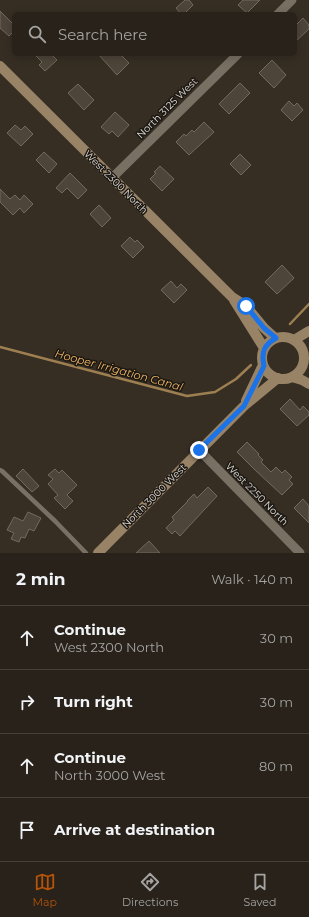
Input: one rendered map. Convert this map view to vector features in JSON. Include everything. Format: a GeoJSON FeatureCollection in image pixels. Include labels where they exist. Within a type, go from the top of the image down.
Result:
{"type":"FeatureCollection","features":[{"type":"Feature","properties":{"kind":"street"},"geometry":{"type":"LineString","coordinates":[[280,12],[292,0]]}},
{"type":"Feature","properties":{"kind":"street","name":"North 3125 West"},"geometry":{"type":"LineString","coordinates":[[112,178],[236,56]]}},
{"type":"Feature","properties":{"kind":"street","name":"West 2300 North"},"geometry":{"type":"LineString","coordinates":[[0,66],[232,297],[246,306],[264,328],[276,338]]}},
{"type":"Feature","properties":{"kind":"street","name":"West 2300 North"},"geometry":{"type":"LineString","coordinates":[[232,297],[264,348]]}},
{"type":"Feature","properties":{"kind":"street"},"geometry":{"type":"LineString","coordinates":[[294,340],[309,331]]}},
{"type":"Feature","properties":{"kind":"street"},"geometry":{"type":"LineString","coordinates":[[305,352],[303,365],[300,371],[292,377],[285,379],[278,378],[266,371],[262,360],[264,348],[270,342],[276,338],[288,338],[294,340],[305,352],[309,369]]}},
{"type":"Feature","properties":{"kind":"street","name":"North 3000 West"},"geometry":{"type":"LineString","coordinates":[[244,406],[264,366]]}},
{"type":"Feature","properties":{"kind":"street"},"geometry":{"type":"LineString","coordinates":[[292,377],[309,384]]}},
{"type":"Feature","properties":{"kind":"street","name":"North 3000 West"},"geometry":{"type":"LineString","coordinates":[[98,553],[244,406],[278,378]]}},
{"type":"Feature","properties":{"kind":"street","name":"West 2250 North"},"geometry":{"type":"LineString","coordinates":[[199,450],[300,553]]}},
{"type":"Feature","properties":{"kind":"lane"},"geometry":{"type":"LineString","coordinates":[[0,470],[86,553]]}},
{"type":"Feature","properties":{"kind":"building"},"geometry":{"type":"Polygon","coordinates":[[[185,0],[189,0],[193,5],[186,12],[179,12],[176,8],[185,0]]]}},
{"type":"Feature","properties":{"kind":"building"},"geometry":{"type":"Polygon","coordinates":[[[243,0],[260,0],[248,12],[246,12],[238,5],[243,0]]]}},
{"type":"Feature","properties":{"kind":"building"},"geometry":{"type":"Polygon","coordinates":[[[0,11],[12,23],[12,33],[9,36],[0,28],[0,11]]]}},
{"type":"Feature","properties":{"kind":"building"},"geometry":{"type":"Polygon","coordinates":[[[303,18],[309,25],[309,29],[297,40],[297,24],[303,18]]]}},
{"type":"Feature","properties":{"kind":"building"},"geometry":{"type":"Polygon","coordinates":[[[36,56],[53,56],[57,60],[45,71],[39,65],[42,62],[36,56]]]}},
{"type":"Feature","properties":{"kind":"building"},"geometry":{"type":"Polygon","coordinates":[[[100,56],[122,56],[129,63],[117,75],[100,56]]]}},
{"type":"Feature","properties":{"kind":"building"},"geometry":{"type":"Polygon","coordinates":[[[272,60],[286,75],[274,88],[259,73],[272,60]]]}},
{"type":"Feature","properties":{"kind":"building"},"geometry":{"type":"Polygon","coordinates":[[[240,83],[250,93],[229,114],[219,104],[240,83]]]}},
{"type":"Feature","properties":{"kind":"building"},"geometry":{"type":"Polygon","coordinates":[[[78,84],[94,100],[84,110],[68,93],[78,84]]]}},
{"type":"Feature","properties":{"kind":"building"},"geometry":{"type":"Polygon","coordinates":[[[289,101],[294,106],[297,103],[303,110],[292,121],[281,110],[289,101]]]}},
{"type":"Feature","properties":{"kind":"building"},"geometry":{"type":"Polygon","coordinates":[[[115,112],[129,125],[118,137],[112,131],[109,134],[101,127],[115,112]]]}},
{"type":"Feature","properties":{"kind":"building"},"geometry":{"type":"Polygon","coordinates":[[[204,122],[214,132],[189,155],[176,142],[184,134],[186,136],[192,130],[194,132],[204,122]]]}},
{"type":"Feature","properties":{"kind":"building"},"geometry":{"type":"Polygon","coordinates":[[[15,125],[21,130],[25,126],[33,134],[21,146],[7,133],[15,125]]]}},
{"type":"Feature","properties":{"kind":"building"},"geometry":{"type":"Polygon","coordinates":[[[44,152],[57,164],[49,173],[36,160],[44,152]]]}},
{"type":"Feature","properties":{"kind":"building"},"geometry":{"type":"Polygon","coordinates":[[[240,154],[251,165],[241,175],[230,164],[240,154]]]}},
{"type":"Feature","properties":{"kind":"building"},"geometry":{"type":"Polygon","coordinates":[[[160,166],[174,179],[162,191],[150,179],[160,166]]]}},
{"type":"Feature","properties":{"kind":"building"},"geometry":{"type":"Polygon","coordinates":[[[70,173],[87,190],[78,199],[67,188],[62,193],[56,188],[70,173]]]}},
{"type":"Feature","properties":{"kind":"building"},"geometry":{"type":"Polygon","coordinates":[[[0,189],[10,199],[15,195],[20,200],[24,195],[33,204],[24,213],[20,208],[13,215],[0,202],[0,189]]]}},
{"type":"Feature","properties":{"kind":"building"},"geometry":{"type":"Polygon","coordinates":[[[99,205],[111,218],[102,227],[90,214],[99,205]]]}},
{"type":"Feature","properties":{"kind":"building"},"geometry":{"type":"Polygon","coordinates":[[[130,237],[135,242],[137,240],[144,247],[133,258],[121,246],[130,237]]]}},
{"type":"Feature","properties":{"kind":"building"},"geometry":{"type":"Polygon","coordinates":[[[282,265],[294,278],[277,294],[265,282],[282,265]]]}},
{"type":"Feature","properties":{"kind":"building"},"geometry":{"type":"Polygon","coordinates":[[[171,281],[177,288],[181,284],[187,290],[174,303],[161,290],[171,281]]]}},
{"type":"Feature","properties":{"kind":"building"},"geometry":{"type":"Polygon","coordinates":[[[290,399],[300,410],[303,406],[309,412],[309,415],[297,426],[280,409],[290,399]]]}},
{"type":"Feature","properties":{"kind":"building"},"geometry":{"type":"Polygon","coordinates":[[[247,442],[259,454],[258,455],[263,460],[261,462],[271,472],[276,467],[282,473],[285,470],[292,477],[289,480],[293,484],[282,495],[237,452],[247,442]]]}},
{"type":"Feature","properties":{"kind":"building"},"geometry":{"type":"Polygon","coordinates":[[[23,469],[39,486],[32,492],[16,476],[23,469]]]}},
{"type":"Feature","properties":{"kind":"building"},"geometry":{"type":"Polygon","coordinates":[[[55,469],[59,473],[62,470],[77,485],[67,495],[73,501],[65,509],[54,498],[58,495],[48,484],[53,479],[48,475],[55,469]]]}},
{"type":"Feature","properties":{"kind":"building"},"geometry":{"type":"Polygon","coordinates":[[[208,487],[217,496],[180,536],[175,531],[172,534],[166,528],[174,520],[172,517],[194,494],[197,498],[208,487]]]}},
{"type":"Feature","properties":{"kind":"building"},"geometry":{"type":"Polygon","coordinates":[[[303,499],[309,506],[309,523],[294,508],[303,499]]]}},
{"type":"Feature","properties":{"kind":"building"},"geometry":{"type":"Polygon","coordinates":[[[28,512],[41,518],[34,531],[29,529],[25,538],[21,537],[19,542],[11,539],[14,533],[7,530],[14,517],[23,521],[28,512]]]}},
{"type":"Feature","properties":{"kind":"building"},"geometry":{"type":"Polygon","coordinates":[[[149,541],[160,553],[136,553],[149,541]]]}},
{"type":"Feature","properties":{"kind":"waterway","name":"Hooper Irrigation Canal"},"geometry":{"type":"LineString","coordinates":[[290,324],[309,304]]}},
{"type":"Feature","properties":{"kind":"waterway","name":"Hooper Irrigation Canal"},"geometry":{"type":"LineString","coordinates":[[0,347],[187,396],[215,392],[236,379],[251,365]]}},
{"type":"Feature","properties":{"kind":"route"},"geometry":{"type":"LineString","coordinates":[[199,450],[244,406],[264,366],[262,354],[264,348],[276,338],[264,328],[246,306]]}}]}
